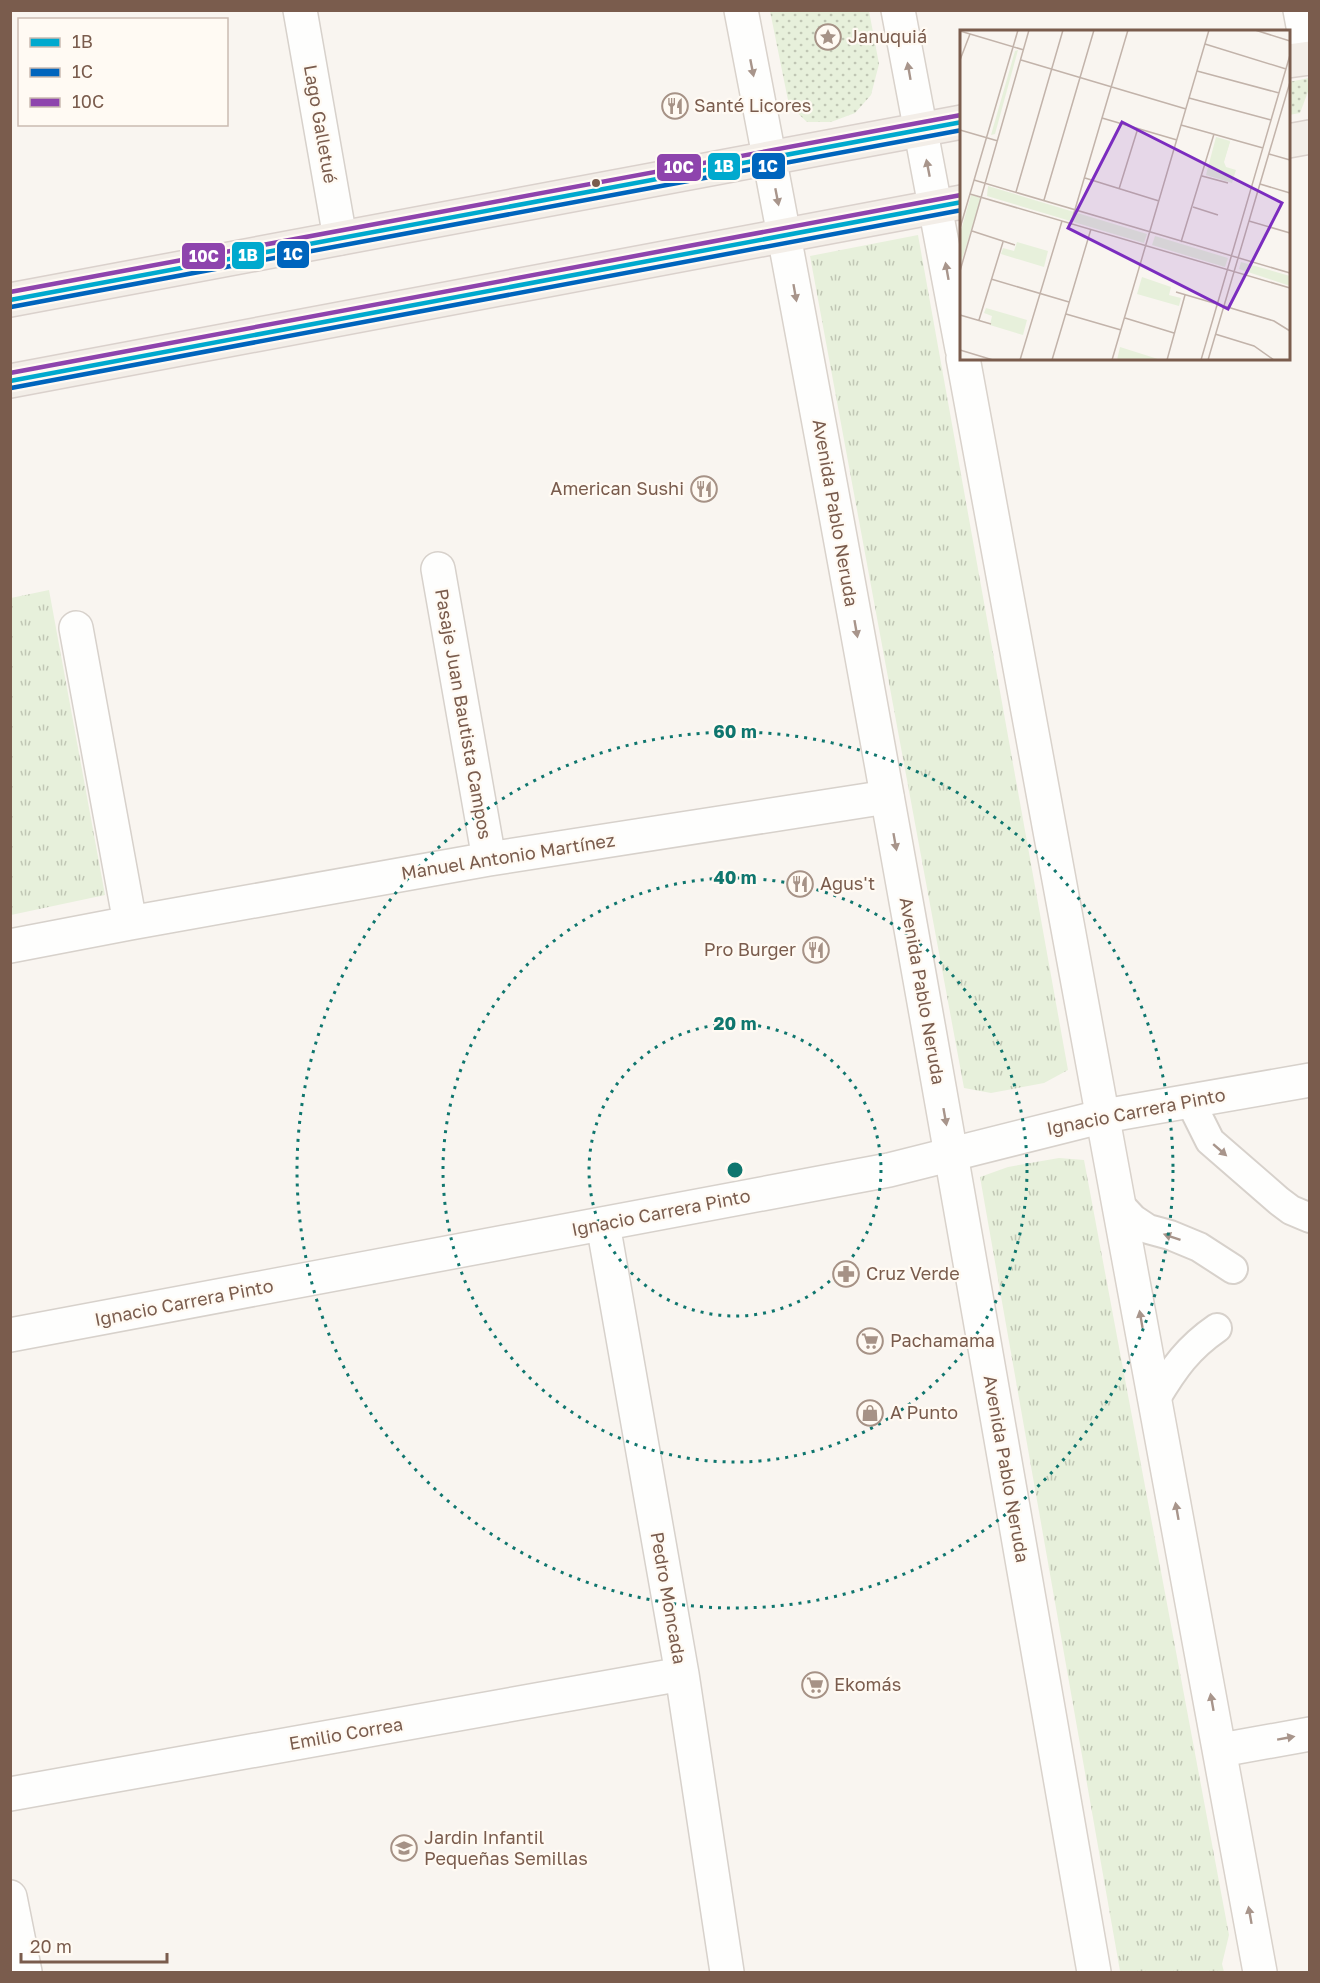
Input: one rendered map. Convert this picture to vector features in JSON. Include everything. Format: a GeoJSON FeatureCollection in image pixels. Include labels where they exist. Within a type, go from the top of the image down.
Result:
{"type":"FeatureCollection","features":[{"type":"Feature","properties":{"kind":"main road"},"geometry":{"type":"LineString","coordinates":[[1290,62],[1310,58]]}},
{"type":"Feature","properties":{"kind":"main road"},"geometry":{"type":"LineString","coordinates":[[10,300],[960,122]]}},
{"type":"Feature","properties":{"kind":"main road"},"geometry":{"type":"LineString","coordinates":[[1290,141],[1310,137]]}},
{"type":"Feature","properties":{"kind":"main road"},"geometry":{"type":"LineString","coordinates":[[10,381],[948,205]]}},
{"type":"Feature","properties":{"kind":"street","name":"Lago Galletué"},"geometry":{"type":"LineString","coordinates":[[300,10],[340,238]]}},
{"type":"Feature","properties":{"kind":"street","name":"Avenida Pablo Neruda"},"geometry":{"type":"LineString","coordinates":[[741,10],[887,797],[1094,1972]]}},
{"type":"Feature","properties":{"kind":"street"},"geometry":{"type":"LineString","coordinates":[[898,10],[920,129],[948,205],[960,328]]}},
{"type":"Feature","properties":{"kind":"street"},"geometry":{"type":"LineString","coordinates":[[1300,10],[1310,58]]}},
{"type":"Feature","properties":{"kind":"street"},"geometry":{"type":"LineString","coordinates":[[963,360],[1221,1750],[1260,1972]]}},
{"type":"Feature","properties":{"kind":"street","name":"Pasaje Juan Bautista Campos"},"geometry":{"type":"LineString","coordinates":[[438,569],[489,859]]}},
{"type":"Feature","properties":{"kind":"street"},"geometry":{"type":"LineString","coordinates":[[76,628],[130,923]]}},
{"type":"Feature","properties":{"kind":"street","name":"Manuel Antonio Martínez"},"geometry":{"type":"LineString","coordinates":[[10,946],[489,859],[887,797]]}},
{"type":"Feature","properties":{"kind":"street","name":"Ignacio Carrera Pinto"},"geometry":{"type":"LineString","coordinates":[[10,1335],[877,1172],[1104,1116],[1310,1080]]}},
{"type":"Feature","properties":{"kind":"street","name":"Pedro Moncada"},"geometry":{"type":"LineString","coordinates":[[603,1224],[682,1674],[727,1972]]}},
{"type":"Feature","properties":{"kind":"street","name":"Emilio Correa"},"geometry":{"type":"LineString","coordinates":[[10,1794],[682,1674]]}},
{"type":"Feature","properties":{"kind":"street"},"geometry":{"type":"LineString","coordinates":[[1221,1750],[1310,1734]]}},
{"type":"Feature","properties":{"kind":"street"},"geometry":{"type":"LineString","coordinates":[[10,1897],[25,1972]]}},
{"type":"Feature","properties":{"kind":"lane"},"geometry":{"type":"LineString","coordinates":[[1190,1101],[1210,1141],[1279,1201],[1297,1213],[1310,1218]]}},
{"type":"Feature","properties":{"kind":"lane"},"geometry":{"type":"LineString","coordinates":[[1120,1205],[1133,1219],[1148,1229],[1199,1247],[1233,1269]]}},
{"type":"Feature","properties":{"kind":"lane"},"geometry":{"type":"LineString","coordinates":[[1155,1398],[1187,1352],[1199,1340],[1218,1328]]}},
{"type":"Feature","properties":{"kind":"green space"},"geometry":{"type":"Polygon","coordinates":[[[770,11],[869,11],[879,64],[871,95],[855,113],[831,122],[807,122],[789,105],[770,11]]]}},
{"type":"Feature","properties":{"kind":"green space"},"geometry":{"type":"Polygon","coordinates":[[[1309,78],[1309,89],[1300,113],[1290,115],[1290,82],[1309,78]]]}},
{"type":"Feature","properties":{"kind":"green space"},"geometry":{"type":"Polygon","coordinates":[[[918,235],[1068,1070],[1044,1083],[991,1093],[964,1088],[810,256],[918,235]]]}},
{"type":"Feature","properties":{"kind":"green space"},"geometry":{"type":"Polygon","coordinates":[[[49,590],[105,895],[11,915],[11,598],[49,590]]]}},
{"type":"Feature","properties":{"kind":"green space"},"geometry":{"type":"Polygon","coordinates":[[[1059,1158],[1084,1160],[1229,1935],[1222,1964],[1224,1972],[1120,1971],[980,1177],[1008,1167],[1059,1158]]]}},
{"type":"Feature","properties":{"kind":"transit line","name":"10C"},"geometry":{"type":"LineString","coordinates":[[10,292],[960,115]]}},
{"type":"Feature","properties":{"kind":"transit line","name":"1B"},"geometry":{"type":"LineString","coordinates":[[10,300],[960,122]]}},
{"type":"Feature","properties":{"kind":"transit line","name":"1C"},"geometry":{"type":"LineString","coordinates":[[11,307],[960,130]]}},
{"type":"Feature","properties":{"kind":"transit line","name":"10C"},"geometry":{"type":"LineString","coordinates":[[10,373],[960,195]]}},
{"type":"Feature","properties":{"kind":"transit line","name":"1B"},"geometry":{"type":"LineString","coordinates":[[10,381],[960,202]]}},
{"type":"Feature","properties":{"kind":"transit line","name":"1C"},"geometry":{"type":"LineString","coordinates":[[11,388],[960,210]]}},
{"type":"Feature","properties":{"kind":"place","name":"Januquiá"},"geometry":{"type":"Point","coordinates":[828,37]}},
{"type":"Feature","properties":{"kind":"place","name":"Santé Licores"},"geometry":{"type":"Point","coordinates":[675,106]}},
{"type":"Feature","properties":{"kind":"place","name":"American Sushi"},"geometry":{"type":"Point","coordinates":[704,489]}},
{"type":"Feature","properties":{"kind":"place","name":"Agus't"},"geometry":{"type":"Point","coordinates":[800,884]}},
{"type":"Feature","properties":{"kind":"place","name":"Pro Burger"},"geometry":{"type":"Point","coordinates":[816,950]}},
{"type":"Feature","properties":{"kind":"place","name":"Cruz Verde"},"geometry":{"type":"Point","coordinates":[846,1274]}},
{"type":"Feature","properties":{"kind":"place","name":"Pachamama"},"geometry":{"type":"Point","coordinates":[870,1341]}},
{"type":"Feature","properties":{"kind":"place","name":"A Punto"},"geometry":{"type":"Point","coordinates":[870,1413]}},
{"type":"Feature","properties":{"kind":"place","name":"Ekomás"},"geometry":{"type":"Point","coordinates":[815,1685]}},
{"type":"Feature","properties":{"kind":"place","name":"Jardin Infantil Pequeñas Semillas"},"geometry":{"type":"Point","coordinates":[404,1848]}}]}
